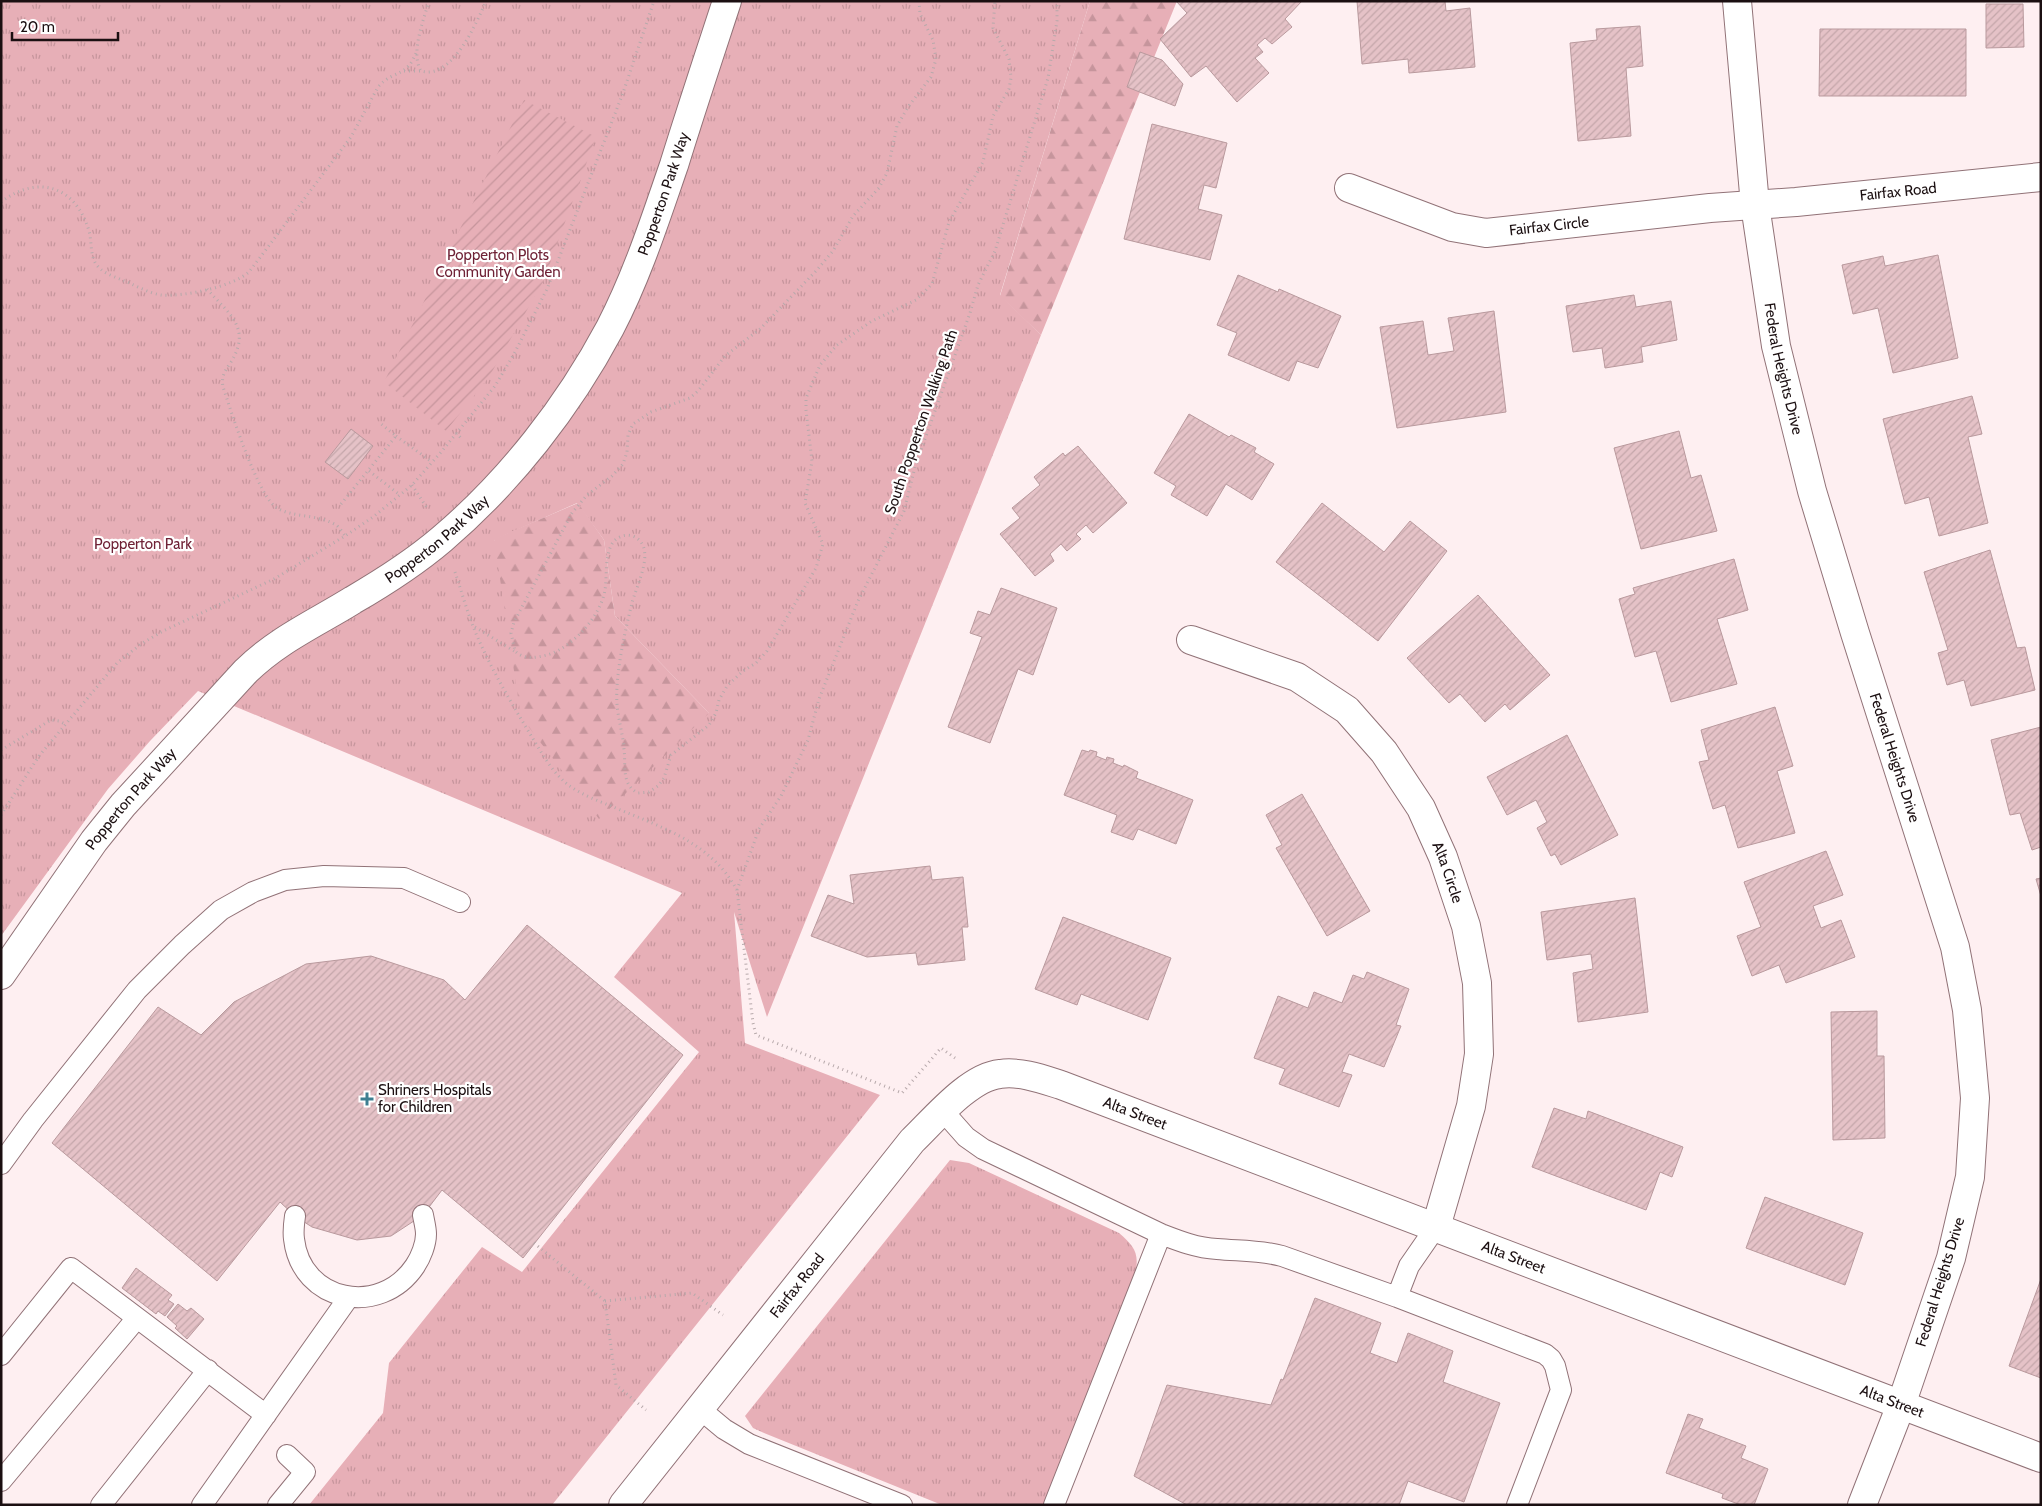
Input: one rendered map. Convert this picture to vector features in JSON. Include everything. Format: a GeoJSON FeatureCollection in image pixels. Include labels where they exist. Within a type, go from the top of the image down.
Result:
{"type":"FeatureCollection","features":[{"type":"Feature","properties":{"kind":"street","name":"Popperton Park Way"},"geometry":{"type":"LineString","coordinates":[[1,975],[94,841],[123,805],[246,671],[265,653],[284,640],[354,600],[413,561],[442,539],[518,463],[551,421],[581,377],[610,329],[634,278],[654,225],[727,1]]}},
{"type":"Feature","properties":{"kind":"street","name":"Federal Heights Drive"},"geometry":{"type":"LineString","coordinates":[[1737,1],[1755,205],[1776,346],[1812,491],[1955,947],[1967,1010],[1975,1098],[1970,1177],[1951,1258],[1901,1405],[1862,1505]]}},
{"type":"Feature","properties":{"kind":"street","name":"Fairfax Road"},"geometry":{"type":"LineString","coordinates":[[1755,205],[2041,178]]}},
{"type":"Feature","properties":{"kind":"street","name":"Fairfax Circle"},"geometry":{"type":"LineString","coordinates":[[1349,188],[1452,227],[1486,233],[1710,208],[1755,205]]}},
{"type":"Feature","properties":{"kind":"street","name":"Alta Circle"},"geometry":{"type":"LineString","coordinates":[[1191,640],[1297,677],[1346,710],[1384,752],[1421,808],[1443,857],[1466,926],[1477,983],[1479,1054],[1471,1106],[1436,1227]]}},
{"type":"Feature","properties":{"kind":"street","name":"Alta Street"},"geometry":{"type":"LineString","coordinates":[[983,1079],[1000,1074],[1017,1074],[1061,1084],[2041,1458]]}},
{"type":"Feature","properties":{"kind":"street","name":"Fairfax Road"},"geometry":{"type":"LineString","coordinates":[[623,1505],[912,1141],[962,1094],[983,1079]]}},
{"type":"Feature","properties":{"kind":"lane"},"geometry":{"type":"LineString","coordinates":[[1,1164],[33,1120],[137,990],[182,945],[221,910],[253,892],[285,880],[324,876],[404,878],[460,902]]}},
{"type":"Feature","properties":{"kind":"lane"},"geometry":{"type":"LineString","coordinates":[[943,1111],[966,1137],[983,1149],[1161,1234],[1188,1244],[1216,1249],[1264,1251],[1282,1256],[1397,1297],[1545,1354],[1551,1359],[1561,1390],[1517,1505]]}},
{"type":"Feature","properties":{"kind":"lane"},"geometry":{"type":"LineString","coordinates":[[295,1216],[293,1238],[299,1259],[311,1277],[328,1290],[349,1297],[371,1297],[391,1290],[408,1276],[420,1258],[426,1234],[423,1215]]}},
{"type":"Feature","properties":{"kind":"lane"},"geometry":{"type":"LineString","coordinates":[[1397,1297],[1409,1266],[1436,1227]]}},
{"type":"Feature","properties":{"kind":"lane"},"geometry":{"type":"LineString","coordinates":[[1054,1505],[1161,1234]]}},
{"type":"Feature","properties":{"kind":"lane"},"geometry":{"type":"LineString","coordinates":[[1,1355],[71,1268],[208,1370],[266,1416]]}},
{"type":"Feature","properties":{"kind":"lane"},"geometry":{"type":"LineString","coordinates":[[202,1505],[349,1297]]}},
{"type":"Feature","properties":{"kind":"lane"},"geometry":{"type":"LineString","coordinates":[[1,1482],[137,1318]]}},
{"type":"Feature","properties":{"kind":"lane"},"geometry":{"type":"LineString","coordinates":[[101,1505],[208,1370]]}},
{"type":"Feature","properties":{"kind":"lane"},"geometry":{"type":"LineString","coordinates":[[700,1409],[724,1429],[749,1444],[902,1505]]}},
{"type":"Feature","properties":{"kind":"lane"},"geometry":{"type":"LineString","coordinates":[[278,1505],[305,1472],[286,1456]]}},
{"type":"Feature","properties":{"kind":"path"},"geometry":{"type":"LineString","coordinates":[[421,71],[418,66],[418,50],[429,1]]}},
{"type":"Feature","properties":{"kind":"path"},"geometry":{"type":"LineString","coordinates":[[1,202],[14,193],[38,186],[59,191],[68,196],[81,210],[90,233],[93,258],[101,270],[151,292],[170,295],[206,289],[242,278],[249,272],[351,137],[378,87],[392,75],[404,71],[426,72],[438,70],[453,60],[468,38],[486,1]]}},
{"type":"Feature","properties":{"kind":"path"},"geometry":{"type":"LineString","coordinates":[[1,815],[39,756],[117,662],[163,631],[274,579],[346,536],[373,517],[412,485],[494,386],[514,354],[547,289],[623,93],[654,1]]}},
{"type":"Feature","properties":{"kind":"path"},"geometry":{"type":"LineString","coordinates":[[515,651],[511,633],[518,613],[572,513],[587,495],[612,476],[623,464],[627,452],[628,435],[633,424],[651,412],[690,398],[698,391],[725,356],[760,329],[816,271],[833,251],[853,216],[884,180],[891,161],[897,126],[908,107],[931,77],[936,59],[933,40],[920,14],[919,1]]}},
{"type":"Feature","properties":{"kind":"path"},"geometry":{"type":"LineString","coordinates":[[473,626],[526,658],[550,654],[573,641],[587,627],[605,591],[609,549],[614,541],[621,535],[629,535],[640,540],[644,548],[644,562],[628,623],[618,680],[617,703],[623,734],[627,783],[634,791],[645,793],[658,786],[664,778],[671,755],[709,724],[716,713],[719,700],[727,686],[743,671],[756,663],[767,651],[816,568],[823,544],[805,503],[812,461],[806,398],[820,366],[837,345],[872,321],[916,300],[932,284],[950,222],[983,162],[993,116],[1010,84],[1011,70],[1009,59],[993,28],[995,1]]}},
{"type":"Feature","properties":{"kind":"path","name":"South Popperton Walking Path"},"geometry":{"type":"LineString","coordinates":[[738,890],[759,829],[781,796],[808,740],[819,700],[858,601],[907,503],[915,468],[976,291],[995,251],[1044,93],[1052,63],[1057,21],[1057,1]]}},
{"type":"Feature","properties":{"kind":"path"},"geometry":{"type":"LineString","coordinates":[[404,71],[410,66],[418,50]]}},
{"type":"Feature","properties":{"kind":"path"},"geometry":{"type":"LineString","coordinates":[[206,289],[233,319],[241,334],[237,352],[222,376],[223,387],[256,476],[266,495],[272,504],[279,509],[316,517],[336,525],[346,536]]}},
{"type":"Feature","properties":{"kind":"path"},"geometry":{"type":"LineString","coordinates":[[380,423],[432,462]]}},
{"type":"Feature","properties":{"kind":"path"},"geometry":{"type":"LineString","coordinates":[[456,433],[463,440]]}},
{"type":"Feature","properties":{"kind":"path"},"geometry":{"type":"LineString","coordinates":[[342,504],[396,436]]}},
{"type":"Feature","properties":{"kind":"path"},"geometry":{"type":"LineString","coordinates":[[369,471],[400,494]]}},
{"type":"Feature","properties":{"kind":"path"},"geometry":{"type":"LineString","coordinates":[[412,485],[428,511]]}},
{"type":"Feature","properties":{"kind":"path"},"geometry":{"type":"LineString","coordinates":[[454,570],[473,626],[499,682],[538,747],[558,775],[568,785],[589,797],[669,830],[701,848],[721,864],[738,890],[756,1035],[902,1093],[941,1048],[950,1054]]}},
{"type":"Feature","properties":{"kind":"path"},"geometry":{"type":"LineString","coordinates":[[1,750],[51,720],[59,720],[65,724]]}},
{"type":"Feature","properties":{"kind":"path"},"geometry":{"type":"LineString","coordinates":[[534,1243],[605,1301],[616,1385],[646,1410]]}},
{"type":"Feature","properties":{"kind":"path"},"geometry":{"type":"LineString","coordinates":[[605,1301],[692,1292],[723,1315]]}},
{"type":"Feature","properties":{"kind":"green space","name":"Popperton Park"},"geometry":{"type":"Polygon","coordinates":[[[1,1],[1090,1],[1000,295],[1041,335],[767,1017],[734,912],[745,1043],[880,1095],[552,1505],[309,1505],[383,1413],[389,1363],[482,1247],[522,1272],[699,1052],[614,977],[682,893],[198,691],[150,741],[108,789],[1,936],[1,1]],[[577,503],[494,540],[709,713],[615,616],[604,540],[577,503]]]}},
{"type":"Feature","properties":{"kind":"green space"},"geometry":{"type":"Polygon","coordinates":[[[1090,1],[1177,1],[1041,335],[1000,296],[1090,1]]]}},
{"type":"Feature","properties":{"kind":"green space","name":"Popperton Plots Community Garden"},"geometry":{"type":"Polygon","coordinates":[[[524,100],[596,137],[544,280],[489,377],[446,431],[384,382],[524,100]]]}},
{"type":"Feature","properties":{"kind":"green space"},"geometry":{"type":"Polygon","coordinates":[[[578,503],[604,540],[615,616],[709,713],[599,819],[521,717],[494,539],[578,503]]]}},
{"type":"Feature","properties":{"kind":"green space"},"geometry":{"type":"Polygon","coordinates":[[[950,1160],[969,1163],[1119,1233],[1129,1242],[1136,1255],[1135,1274],[1045,1505],[942,1505],[764,1433],[753,1428],[745,1416],[950,1160]]]}},
{"type":"Feature","properties":{"kind":"building"},"geometry":{"type":"Polygon","coordinates":[[[1176,1],[1302,1],[1285,19],[1292,27],[1272,44],[1265,38],[1257,45],[1263,52],[1255,58],[1269,73],[1237,102],[1206,66],[1191,77],[1160,39],[1187,13],[1176,1]]]}},
{"type":"Feature","properties":{"kind":"building"},"geometry":{"type":"Polygon","coordinates":[[[1357,1],[1445,1],[1446,11],[1470,8],[1475,67],[1409,73],[1408,59],[1362,64],[1357,1]]]}},
{"type":"Feature","properties":{"kind":"building"},"geometry":{"type":"Polygon","coordinates":[[[1986,4],[2023,4],[2024,47],[1986,48],[1986,4]]]}},
{"type":"Feature","properties":{"kind":"building"},"geometry":{"type":"Polygon","coordinates":[[[1640,26],[1643,66],[1626,68],[1631,136],[1578,141],[1570,43],[1597,40],[1596,29],[1640,26]]]}},
{"type":"Feature","properties":{"kind":"building"},"geometry":{"type":"Polygon","coordinates":[[[1820,29],[1966,29],[1966,96],[1819,96],[1820,29]]]}},
{"type":"Feature","properties":{"kind":"building"},"geometry":{"type":"Polygon","coordinates":[[[1140,52],[1162,60],[1183,84],[1175,106],[1127,87],[1140,52]]]}},
{"type":"Feature","properties":{"kind":"building"},"geometry":{"type":"Polygon","coordinates":[[[1152,124],[1227,143],[1216,188],[1204,185],[1198,209],[1222,215],[1210,260],[1124,239],[1152,124]]]}},
{"type":"Feature","properties":{"kind":"building"},"geometry":{"type":"Polygon","coordinates":[[[1938,255],[1958,358],[1893,373],[1878,308],[1853,314],[1842,265],[1883,256],[1885,266],[1938,255]]]}},
{"type":"Feature","properties":{"kind":"building"},"geometry":{"type":"Polygon","coordinates":[[[1238,275],[1278,292],[1279,289],[1341,316],[1318,368],[1297,361],[1289,381],[1228,355],[1237,333],[1217,325],[1238,275]]]}},
{"type":"Feature","properties":{"kind":"building"},"geometry":{"type":"Polygon","coordinates":[[[1634,295],[1636,307],[1671,301],[1677,340],[1641,347],[1643,362],[1605,368],[1602,348],[1573,352],[1566,306],[1634,295]]]}},
{"type":"Feature","properties":{"kind":"building"},"geometry":{"type":"Polygon","coordinates":[[[1494,311],[1506,412],[1397,428],[1380,327],[1423,321],[1428,355],[1454,351],[1448,318],[1494,311]]]}},
{"type":"Feature","properties":{"kind":"building"},"geometry":{"type":"Polygon","coordinates":[[[1972,396],[1982,434],[1968,437],[1988,523],[1939,536],[1929,497],[1905,504],[1883,419],[1972,396]]]}},
{"type":"Feature","properties":{"kind":"building"},"geometry":{"type":"Polygon","coordinates":[[[1189,414],[1229,437],[1231,435],[1256,448],[1254,452],[1274,464],[1252,500],[1226,484],[1207,516],[1171,495],[1176,486],[1154,473],[1189,414]]]}},
{"type":"Feature","properties":{"kind":"building"},"geometry":{"type":"Polygon","coordinates":[[[351,429],[373,446],[348,479],[325,462],[351,429]]]}},
{"type":"Feature","properties":{"kind":"building"},"geometry":{"type":"Polygon","coordinates":[[[1679,431],[1691,478],[1701,475],[1717,531],[1641,549],[1614,448],[1679,431]]]}},
{"type":"Feature","properties":{"kind":"building"},"geometry":{"type":"Polygon","coordinates":[[[1078,446],[1127,503],[1093,533],[1086,525],[1076,534],[1081,539],[1067,551],[1061,544],[1050,554],[1054,561],[1035,576],[1000,534],[1020,518],[1012,508],[1040,485],[1034,477],[1063,453],[1065,456],[1078,446]]]}},
{"type":"Feature","properties":{"kind":"building"},"geometry":{"type":"Polygon","coordinates":[[[1322,503],[1384,552],[1410,521],[1447,551],[1378,641],[1276,562],[1322,503]]]}},
{"type":"Feature","properties":{"kind":"building"},"geometry":{"type":"Polygon","coordinates":[[[1990,550],[2017,648],[2025,647],[2035,690],[1971,706],[1964,680],[1947,685],[1938,653],[1948,650],[1924,572],[1990,550]]]}},
{"type":"Feature","properties":{"kind":"building"},"geometry":{"type":"Polygon","coordinates":[[[1734,559],[1748,610],[1717,619],[1737,684],[1671,702],[1656,651],[1635,657],[1619,599],[1635,594],[1633,588],[1734,559]]]}},
{"type":"Feature","properties":{"kind":"building"},"geometry":{"type":"Polygon","coordinates":[[[1001,588],[1057,608],[1033,675],[1018,669],[990,743],[948,727],[982,637],[970,633],[978,611],[990,615],[1001,588]]]}},
{"type":"Feature","properties":{"kind":"building"},"geometry":{"type":"Polygon","coordinates":[[[1478,595],[1550,675],[1510,710],[1505,704],[1485,722],[1460,694],[1449,703],[1407,658],[1478,595]]]}},
{"type":"Feature","properties":{"kind":"building"},"geometry":{"type":"Polygon","coordinates":[[[1775,707],[1793,766],[1777,771],[1795,833],[1738,848],[1725,805],[1713,809],[1699,762],[1709,760],[1701,730],[1775,707]]]}},
{"type":"Feature","properties":{"kind":"building"},"geometry":{"type":"Polygon","coordinates":[[[2041,727],[2041,847],[2032,850],[2020,813],[2010,815],[1991,740],[2041,727]]]}},
{"type":"Feature","properties":{"kind":"building"},"geometry":{"type":"Polygon","coordinates":[[[1567,735],[1618,835],[1561,865],[1555,854],[1551,856],[1537,828],[1547,822],[1536,800],[1507,815],[1487,777],[1567,735]]]}},
{"type":"Feature","properties":{"kind":"building"},"geometry":{"type":"Polygon","coordinates":[[[1082,750],[1097,752],[1096,756],[1106,760],[1107,757],[1114,759],[1113,763],[1123,767],[1124,765],[1138,772],[1136,778],[1193,800],[1176,844],[1138,829],[1133,840],[1111,832],[1117,815],[1064,795],[1082,750]]]}},
{"type":"Feature","properties":{"kind":"building"},"geometry":{"type":"Polygon","coordinates":[[[1302,794],[1370,911],[1327,936],[1276,848],[1282,845],[1266,815],[1302,794]]]}},
{"type":"Feature","properties":{"kind":"building"},"geometry":{"type":"Polygon","coordinates":[[[1826,851],[1843,895],[1813,906],[1821,928],[1841,920],[1855,957],[1786,983],[1779,965],[1752,976],[1737,936],[1761,927],[1744,882],[1826,851]]]}},
{"type":"Feature","properties":{"kind":"building"},"geometry":{"type":"Polygon","coordinates":[[[930,866],[932,880],[963,877],[968,927],[962,927],[965,960],[918,965],[916,953],[867,957],[811,936],[828,895],[854,904],[850,875],[930,866]]]}},
{"type":"Feature","properties":{"kind":"building"},"geometry":{"type":"Polygon","coordinates":[[[2041,878],[2041,896],[2036,879],[2041,878]]]}},
{"type":"Feature","properties":{"kind":"building"},"geometry":{"type":"Polygon","coordinates":[[[1635,898],[1648,1012],[1578,1022],[1573,973],[1593,969],[1591,954],[1547,960],[1541,912],[1635,898]]]}},
{"type":"Feature","properties":{"kind":"building"},"geometry":{"type":"Polygon","coordinates":[[[1063,917],[1171,958],[1148,1020],[1081,994],[1077,1005],[1035,989],[1063,917]]]}},
{"type":"Feature","properties":{"kind":"building","name":"Shriners Hospitals for Children"},"geometry":{"type":"Polygon","coordinates":[[[527,925],[683,1055],[523,1258],[442,1190],[423,1215],[391,1236],[357,1240],[312,1227],[295,1216],[280,1202],[217,1281],[52,1143],[158,1007],[201,1035],[234,1002],[306,964],[371,956],[444,980],[465,1000],[527,925]]]}},
{"type":"Feature","properties":{"kind":"building"},"geometry":{"type":"Polygon","coordinates":[[[1367,972],[1409,989],[1396,1025],[1401,1026],[1384,1067],[1349,1054],[1342,1072],[1352,1075],[1339,1107],[1279,1084],[1285,1069],[1254,1058],[1278,996],[1308,1008],[1314,992],[1342,1003],[1353,975],[1364,979],[1367,972]]]}},
{"type":"Feature","properties":{"kind":"building"},"geometry":{"type":"Polygon","coordinates":[[[1877,1011],[1877,1056],[1884,1056],[1885,1138],[1833,1140],[1831,1012],[1877,1011]]]}},
{"type":"Feature","properties":{"kind":"building"},"geometry":{"type":"Polygon","coordinates":[[[1554,1108],[1586,1119],[1588,1111],[1683,1147],[1672,1177],[1660,1172],[1646,1210],[1532,1167],[1554,1108]]]}},
{"type":"Feature","properties":{"kind":"building"},"geometry":{"type":"Polygon","coordinates":[[[1765,1197],[1863,1233],[1845,1285],[1746,1248],[1765,1197]]]}},
{"type":"Feature","properties":{"kind":"building"},"geometry":{"type":"Polygon","coordinates":[[[136,1268],[172,1295],[168,1300],[174,1304],[165,1316],[158,1311],[156,1314],[122,1288],[136,1268]]]}},
{"type":"Feature","properties":{"kind":"building"},"geometry":{"type":"Polygon","coordinates":[[[2041,1279],[2041,1378],[2009,1366],[2041,1279]]]}},
{"type":"Feature","properties":{"kind":"building"},"geometry":{"type":"Polygon","coordinates":[[[1315,1298],[1381,1323],[1370,1353],[1397,1363],[1408,1333],[1453,1351],[1443,1382],[1500,1403],[1464,1502],[1408,1481],[1399,1505],[1187,1505],[1134,1476],[1167,1385],[1271,1405],[1281,1379],[1283,1380],[1315,1298]]]}},
{"type":"Feature","properties":{"kind":"building"},"geometry":{"type":"Polygon","coordinates":[[[178,1304],[187,1311],[191,1308],[204,1319],[187,1339],[167,1317],[178,1304]]]}},
{"type":"Feature","properties":{"kind":"building"},"geometry":{"type":"Polygon","coordinates":[[[1688,1414],[1703,1419],[1699,1428],[1746,1446],[1741,1458],[1768,1469],[1754,1505],[1741,1505],[1722,1498],[1723,1494],[1666,1473],[1688,1414]]]}},
{"type":"Feature","properties":{"kind":"place","name":"Shriners Hospitals for Children"},"geometry":{"type":"Point","coordinates":[367,1099]}}]}
